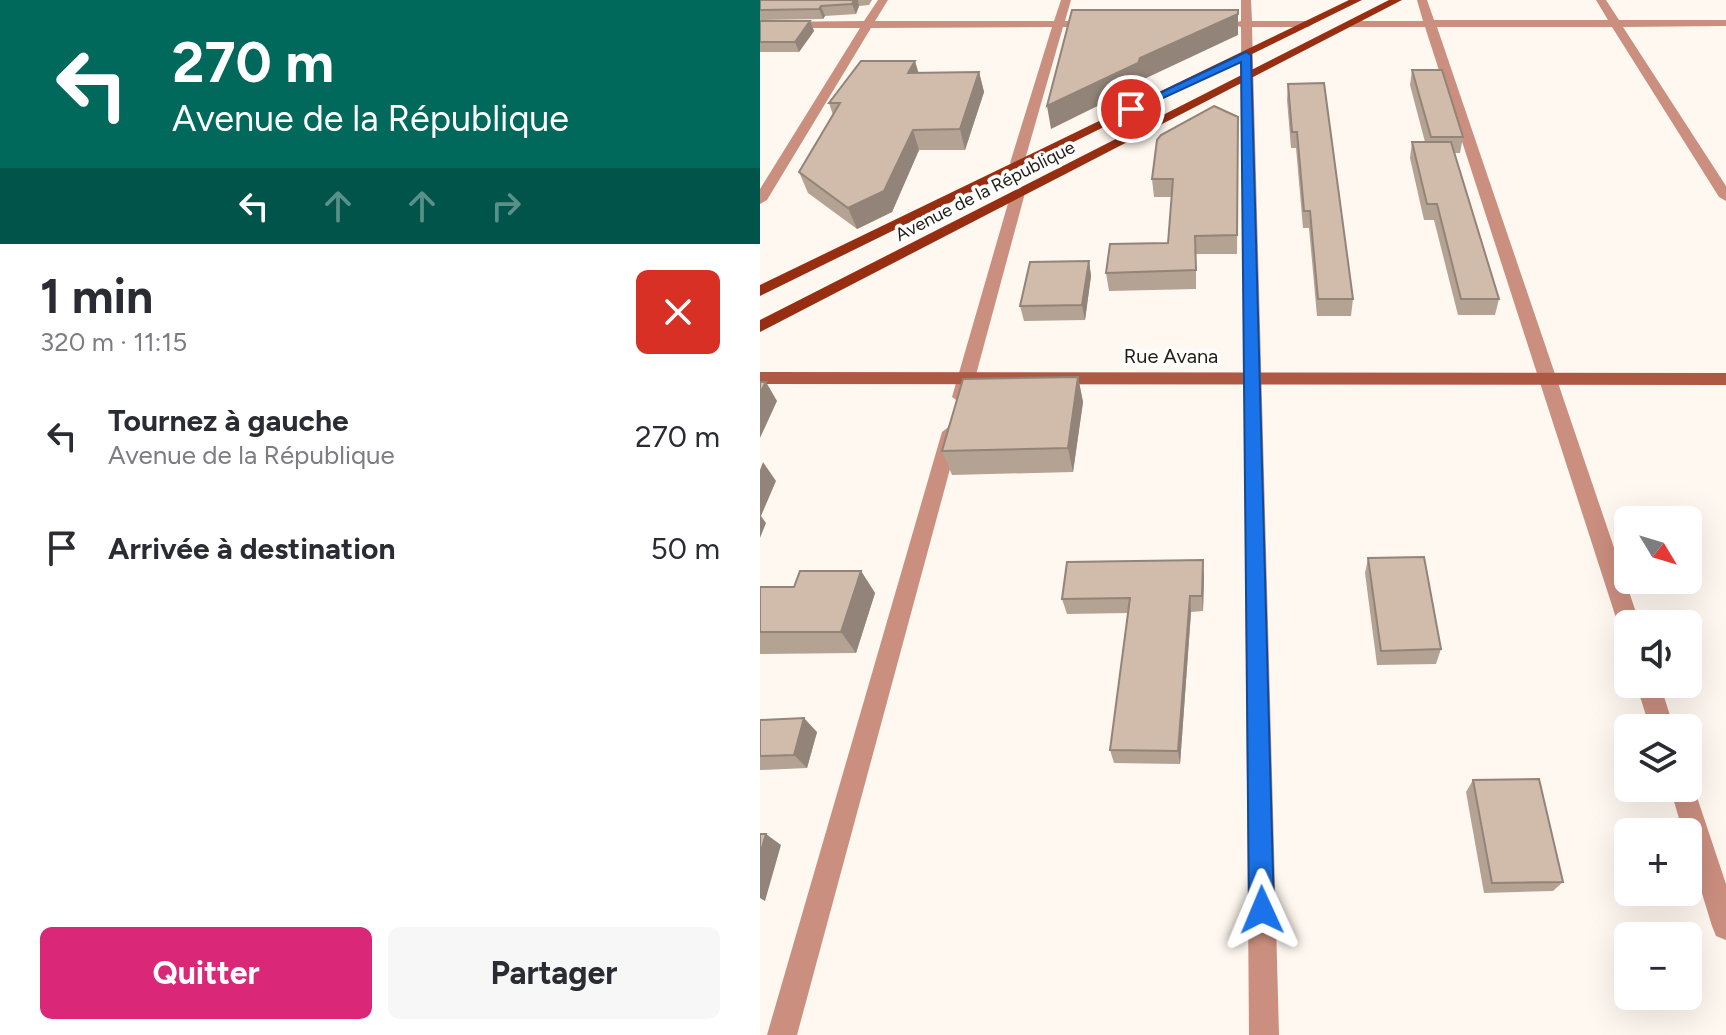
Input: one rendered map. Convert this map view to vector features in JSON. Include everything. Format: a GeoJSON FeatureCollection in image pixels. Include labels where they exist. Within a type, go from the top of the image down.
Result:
{"type":"FeatureCollection","features":[{"type":"Feature","properties":{"kind":"main road","name":"Avenue de la République"},"geometry":{"type":"LineString","coordinates":[[760,291],[1017,163],[1357,0]]}},
{"type":"Feature","properties":{"kind":"main road","name":"Avenue de la République"},"geometry":{"type":"LineString","coordinates":[[760,327],[1397,0]]}},
{"type":"Feature","properties":{"kind":"main road","name":"Rue Avana"},"geometry":{"type":"LineString","coordinates":[[760,378],[1726,379]]}},
{"type":"Feature","properties":{"kind":"street"},"geometry":{"type":"LineString","coordinates":[[760,200],[883,0]]}},
{"type":"Feature","properties":{"kind":"street"},"geometry":{"type":"LineString","coordinates":[[1017,163],[1066,0]]}},
{"type":"Feature","properties":{"kind":"street"},"geometry":{"type":"LineString","coordinates":[[1246,0],[1264,1035]]}},
{"type":"Feature","properties":{"kind":"street"},"geometry":{"type":"LineString","coordinates":[[1422,0],[1625,610]]}},
{"type":"Feature","properties":{"kind":"street"},"geometry":{"type":"LineString","coordinates":[[1601,0],[1726,197]]}},
{"type":"Feature","properties":{"kind":"street"},"geometry":{"type":"LineString","coordinates":[[1351,24],[1726,23]]}},
{"type":"Feature","properties":{"kind":"street"},"geometry":{"type":"LineString","coordinates":[[760,25],[1105,24]]}},
{"type":"Feature","properties":{"kind":"street"},"geometry":{"type":"LineString","coordinates":[[1216,24],[1308,24]]}},
{"type":"Feature","properties":{"kind":"street"},"geometry":{"type":"LineString","coordinates":[[782,1035],[1018,193]]}},
{"type":"Feature","properties":{"kind":"street"},"geometry":{"type":"LineString","coordinates":[[1686,802],[1726,926]]}},
{"type":"Feature","properties":{"kind":"building"},"geometry":{"type":"Polygon","coordinates":[[[760,0],[854,0],[852,4],[821,6],[819,9],[760,10],[760,0]]]}},
{"type":"Feature","properties":{"kind":"building"},"geometry":{"type":"Polygon","coordinates":[[[1072,10],[1238,10],[1238,14],[1140,58],[1138,63],[1047,106],[1072,10]]]}},
{"type":"Feature","properties":{"kind":"building"},"geometry":{"type":"Polygon","coordinates":[[[760,21],[810,21],[795,42],[760,42],[760,21]]]}},
{"type":"Feature","properties":{"kind":"building"},"geometry":{"type":"Polygon","coordinates":[[[861,61],[915,61],[908,73],[979,72],[960,129],[913,130],[884,191],[848,208],[799,172],[840,103],[829,103],[861,61]]]}},
{"type":"Feature","properties":{"kind":"building"},"geometry":{"type":"Polygon","coordinates":[[[1412,70],[1442,70],[1463,137],[1431,137],[1412,70]]]}},
{"type":"Feature","properties":{"kind":"building"},"geometry":{"type":"Polygon","coordinates":[[[1324,83],[1353,299],[1318,299],[1310,211],[1304,211],[1297,132],[1292,132],[1288,84],[1324,83]]]}},
{"type":"Feature","properties":{"kind":"building"},"geometry":{"type":"Polygon","coordinates":[[[1214,106],[1238,117],[1237,235],[1195,236],[1196,270],[1106,273],[1110,244],[1168,243],[1173,179],[1152,179],[1157,140],[1214,106]]]}},
{"type":"Feature","properties":{"kind":"building"},"geometry":{"type":"Polygon","coordinates":[[[1412,142],[1451,142],[1499,299],[1461,299],[1437,204],[1427,204],[1412,142]]]}},
{"type":"Feature","properties":{"kind":"building"},"geometry":{"type":"Polygon","coordinates":[[[1089,261],[1082,305],[1020,306],[1030,262],[1089,261]]]}},
{"type":"Feature","properties":{"kind":"building"},"geometry":{"type":"Polygon","coordinates":[[[1078,377],[1068,448],[942,451],[963,379],[1078,377]]]}},
{"type":"Feature","properties":{"kind":"building"},"geometry":{"type":"Polygon","coordinates":[[[1424,557],[1441,649],[1381,651],[1368,558],[1424,557]]]}},
{"type":"Feature","properties":{"kind":"building"},"geometry":{"type":"Polygon","coordinates":[[[1203,560],[1202,596],[1190,596],[1178,751],[1110,750],[1130,598],[1062,599],[1067,562],[1203,560]]]}},
{"type":"Feature","properties":{"kind":"building"},"geometry":{"type":"Polygon","coordinates":[[[800,571],[861,571],[841,632],[760,632],[760,587],[794,587],[800,571]]]}},
{"type":"Feature","properties":{"kind":"building"},"geometry":{"type":"Polygon","coordinates":[[[804,718],[794,755],[760,756],[760,720],[804,718]]]}},
{"type":"Feature","properties":{"kind":"building"},"geometry":{"type":"Polygon","coordinates":[[[1539,779],[1563,882],[1492,883],[1473,780],[1539,779]]]}},
{"type":"Feature","properties":{"kind":"building"},"geometry":{"type":"Polygon","coordinates":[[[760,834],[766,834],[760,854],[760,834]]]}},
{"type":"Feature","properties":{"kind":"route"},"geometry":{"type":"LineString","coordinates":[[1131,109],[1246,55],[1262,910]]}}]}
